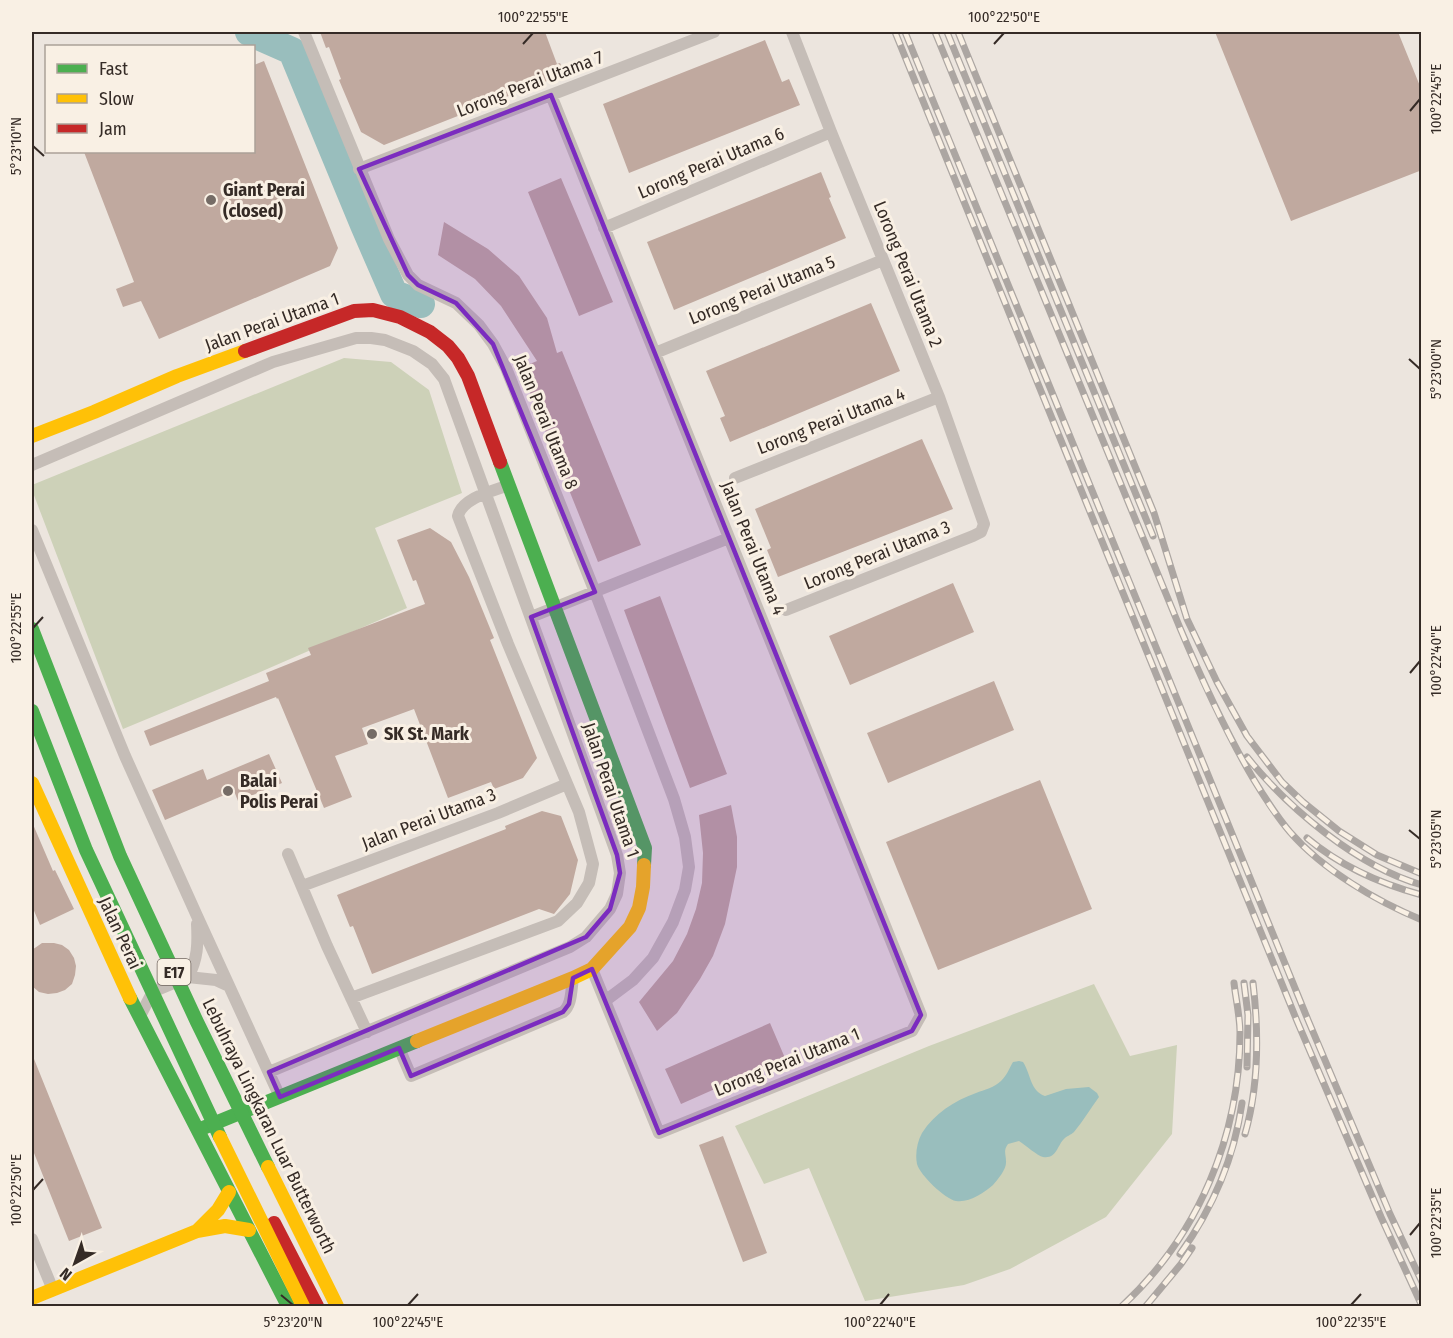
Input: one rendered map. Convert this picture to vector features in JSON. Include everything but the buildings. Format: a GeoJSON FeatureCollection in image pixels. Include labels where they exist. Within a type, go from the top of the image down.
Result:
{"type":"FeatureCollection","features":[{"type":"Feature","properties":{"kind":"main road","name":"Jalan Perai Utama 1"},"geometry":{"type":"LineString","coordinates":[[32,436],[177,376],[354,311],[373,310],[391,314],[433,333],[445,342],[468,376],[645,848],[643,887],[639,908],[630,927],[592,969],[198,1130]]}},
{"type":"Feature","properties":{"kind":"main road","name":"Lebuhraya Lingkaran Luar Butterworth"},"geometry":{"type":"LineString","coordinates":[[32,629],[125,867],[197,1022],[337,1306]]}},
{"type":"Feature","properties":{"kind":"main road","name":"E17"},"geometry":{"type":"LineString","coordinates":[[32,711],[87,850],[229,1155],[303,1306]]}},
{"type":"Feature","properties":{"kind":"main road","name":"Jalan Perai"},"geometry":{"type":"LineString","coordinates":[[32,783],[71,873],[140,1016],[288,1306]]}},
{"type":"Feature","properties":{"kind":"main road"},"geometry":{"type":"LineString","coordinates":[[223,1120],[317,1306]]}},
{"type":"Feature","properties":{"kind":"main road"},"geometry":{"type":"LineString","coordinates":[[197,1231],[218,1210],[229,1192]]}},
{"type":"Feature","properties":{"kind":"main road"},"geometry":{"type":"LineString","coordinates":[[32,1298],[197,1231],[225,1226],[249,1230]]}},
{"type":"Feature","properties":{"kind":"street","name":"Jalan Perai Utama 8"},"geometry":{"type":"LineString","coordinates":[[303,32],[389,239],[408,275],[418,285],[456,303],[479,325],[506,368],[595,592]]}},
{"type":"Feature","properties":{"kind":"street","name":"Lorong Perai Utama 7"},"geometry":{"type":"LineString","coordinates":[[359,169],[714,32]]}},
{"type":"Feature","properties":{"kind":"street","name":"Lorong Perai Utama 2"},"geometry":{"type":"LineString","coordinates":[[792,32],[939,398],[984,524],[981,532]]}},
{"type":"Feature","properties":{"kind":"street","name":"Jalan Perai Utama 4"},"geometry":{"type":"LineString","coordinates":[[551,95],[921,1015]]}},
{"type":"Feature","properties":{"kind":"street","name":"Lorong Perai Utama 6"},"geometry":{"type":"LineString","coordinates":[[604,228],[831,132]]}},
{"type":"Feature","properties":{"kind":"street","name":"Lorong Perai Utama 5"},"geometry":{"type":"LineString","coordinates":[[655,353],[883,260]]}},
{"type":"Feature","properties":{"kind":"street","name":"Jalan Perai Utama 1"},"geometry":{"type":"LineString","coordinates":[[32,465],[273,362],[356,338],[385,340],[413,351],[432,364],[444,379],[617,855],[620,873],[617,894],[610,909],[586,937],[570,947],[269,1072]]}},
{"type":"Feature","properties":{"kind":"street","name":"Lorong Perai Utama 4"},"geometry":{"type":"LineString","coordinates":[[735,478],[939,398]]}},
{"type":"Feature","properties":{"kind":"street","name":"Jalan Perai Utama 1"},"geometry":{"type":"LineString","coordinates":[[351,998],[558,921],[577,903],[589,883],[593,864],[579,812],[508,644],[458,516],[465,503],[509,485]]}},
{"type":"Feature","properties":{"kind":"street"},"geometry":{"type":"LineString","coordinates":[[32,530],[125,756],[280,1097]]}},
{"type":"Feature","properties":{"kind":"street","name":"Lorong Perai Utama 3"},"geometry":{"type":"LineString","coordinates":[[786,610],[981,532]]}},
{"type":"Feature","properties":{"kind":"street"},"geometry":{"type":"LineString","coordinates":[[531,617],[729,538]]}},
{"type":"Feature","properties":{"kind":"street"},"geometry":{"type":"LineString","coordinates":[[592,969],[605,1001],[633,980],[653,958],[673,922],[685,890],[689,867],[685,837],[674,799],[595,592]]}},
{"type":"Feature","properties":{"kind":"street","name":"Jalan Perai Utama 3"},"geometry":{"type":"LineString","coordinates":[[302,886],[498,813],[567,784]]}},
{"type":"Feature","properties":{"kind":"street"},"geometry":{"type":"LineString","coordinates":[[288,854],[367,1032]]}},
{"type":"Feature","properties":{"kind":"street"},"geometry":{"type":"LineString","coordinates":[[188,977],[197,954],[196,916]]}},
{"type":"Feature","properties":{"kind":"street"},"geometry":{"type":"LineString","coordinates":[[140,1016],[150,997],[157,990],[188,977],[216,980],[229,986]]}},
{"type":"Feature","properties":{"kind":"street"},"geometry":{"type":"LineString","coordinates":[[399,1048],[411,1076],[563,1012],[569,1004],[573,978]]}},
{"type":"Feature","properties":{"kind":"street","name":"Lorong Perai Utama 1"},"geometry":{"type":"LineString","coordinates":[[605,1001],[659,1133],[912,1031],[921,1015]]}},
{"type":"Feature","properties":{"kind":"street"},"geometry":{"type":"LineString","coordinates":[[32,1239],[53,1290]]}},
{"type":"Feature","properties":{"kind":"highlighted area"},"geometry":{"type":"Polygon","coordinates":[[[551,95],[921,1015],[912,1031],[659,1133],[592,969],[573,978],[569,1004],[563,1012],[411,1076],[399,1048],[280,1097],[269,1072],[586,937],[610,909],[620,873],[617,855],[531,617],[595,592],[493,344],[456,303],[418,285],[408,275],[359,169],[551,95]]]}},
{"type":"Feature","properties":{"kind":"green space"},"geometry":{"type":"Polygon","coordinates":[[[344,358],[391,362],[429,390],[462,493],[375,528],[407,608],[123,729],[32,485],[344,358]]]}},
{"type":"Feature","properties":{"kind":"green space"},"geometry":{"type":"Polygon","coordinates":[[[1094,984],[1130,1056],[1177,1045],[1172,1134],[1106,1217],[1010,1269],[964,1285],[865,1301],[809,1168],[764,1184],[735,1126],[929,1046],[1094,984]]]}},
{"type":"Feature","properties":{"kind":"water"},"geometry":{"type":"Polygon","coordinates":[[[1013,1062],[1023,1062],[1031,1082],[1040,1094],[1045,1096],[1066,1089],[1089,1087],[1099,1097],[1074,1132],[1064,1139],[1051,1156],[1043,1157],[1019,1141],[1008,1144],[1005,1151],[1005,1167],[993,1185],[971,1199],[956,1201],[951,1199],[934,1186],[919,1169],[916,1156],[920,1137],[933,1119],[946,1109],[960,1100],[996,1085],[1005,1076],[1013,1062]]]}},
{"type":"Feature","properties":{"kind":"waterway"},"geometry":{"type":"LineString","coordinates":[[249,32],[292,51],[394,294],[421,304]]}},
{"type":"Feature","properties":{"kind":"railway"},"geometry":{"type":"LineString","coordinates":[[895,32],[1297,1021],[1422,1306]]}},
{"type":"Feature","properties":{"kind":"railway"},"geometry":{"type":"LineString","coordinates":[[905,32],[1308,1020],[1390,1214],[1422,1282]]}},
{"type":"Feature","properties":{"kind":"railway"},"geometry":{"type":"LineString","coordinates":[[935,32],[1180,628],[1214,705],[1243,762],[1280,820],[1303,846],[1351,883],[1387,904],[1422,920]]}},
{"type":"Feature","properties":{"kind":"railway"},"geometry":{"type":"LineString","coordinates":[[947,32],[1153,536]]}},
{"type":"Feature","properties":{"kind":"railway"},"geometry":{"type":"LineString","coordinates":[[958,32],[1154,513],[1187,619],[1217,682],[1247,736],[1282,782],[1303,802],[1339,831],[1377,855],[1422,874]]}},
{"type":"Feature","properties":{"kind":"railway"},"geometry":{"type":"LineString","coordinates":[[1247,757],[1283,796],[1349,850],[1373,865],[1422,885]]}},
{"type":"Feature","properties":{"kind":"railway"},"geometry":{"type":"LineString","coordinates":[[1307,838],[1333,857],[1361,872],[1422,895]]}},
{"type":"Feature","properties":{"kind":"railway"},"geometry":{"type":"LineString","coordinates":[[1122,1306],[1149,1278],[1193,1216],[1210,1182],[1223,1146],[1238,1071],[1240,1027],[1234,983]]}},
{"type":"Feature","properties":{"kind":"railway"},"geometry":{"type":"LineString","coordinates":[[1244,983],[1248,1015],[1247,1067]]}},
{"type":"Feature","properties":{"kind":"railway"},"geometry":{"type":"LineString","coordinates":[[1245,1134],[1255,1078],[1256,1021],[1253,983]]}},
{"type":"Feature","properties":{"kind":"railway"},"geometry":{"type":"LineString","coordinates":[[1180,1254],[1212,1201],[1228,1163],[1242,1103]]}},
{"type":"Feature","properties":{"kind":"railway"},"geometry":{"type":"LineString","coordinates":[[1146,1306],[1192,1248]]}},
{"type":"Feature","properties":{"kind":"traffic: fast"},"geometry":{"type":"LineString","coordinates":[[500,462],[645,848],[644,865]]}},
{"type":"Feature","properties":{"kind":"traffic: fast"},"geometry":{"type":"LineString","coordinates":[[32,629],[120,856],[197,1022],[268,1167]]}},
{"type":"Feature","properties":{"kind":"traffic: fast"},"geometry":{"type":"LineString","coordinates":[[32,711],[86,850],[220,1137]]}},
{"type":"Feature","properties":{"kind":"traffic: fast"},"geometry":{"type":"LineString","coordinates":[[130,998],[288,1306]]}},
{"type":"Feature","properties":{"kind":"traffic: fast"},"geometry":{"type":"LineString","coordinates":[[198,1130],[417,1041]]}},
{"type":"Feature","properties":{"kind":"traffic: slow"},"geometry":{"type":"LineString","coordinates":[[32,436],[177,376],[245,351]]}},
{"type":"Feature","properties":{"kind":"traffic: slow"},"geometry":{"type":"LineString","coordinates":[[32,783],[130,998]]}},
{"type":"Feature","properties":{"kind":"traffic: slow"},"geometry":{"type":"LineString","coordinates":[[417,1041],[592,969],[630,927],[639,908],[644,865]]}},
{"type":"Feature","properties":{"kind":"traffic: slow"},"geometry":{"type":"LineString","coordinates":[[220,1137],[303,1306]]}},
{"type":"Feature","properties":{"kind":"traffic: slow"},"geometry":{"type":"LineString","coordinates":[[268,1167],[337,1306]]}},
{"type":"Feature","properties":{"kind":"traffic: slow"},"geometry":{"type":"LineString","coordinates":[[197,1231],[218,1210],[229,1192]]}},
{"type":"Feature","properties":{"kind":"traffic: slow"},"geometry":{"type":"LineString","coordinates":[[32,1298],[197,1231],[225,1226],[249,1230]]}},
{"type":"Feature","properties":{"kind":"traffic: jam"},"geometry":{"type":"LineString","coordinates":[[245,351],[354,311],[373,310],[400,317],[430,332],[448,346],[458,358],[468,376],[500,462]]}},
{"type":"Feature","properties":{"kind":"traffic: jam"},"geometry":{"type":"LineString","coordinates":[[274,1223],[317,1306]]}},
{"type":"Feature","properties":{"kind":"place","name":"Giant Perai (closed)"},"geometry":{"type":"Point","coordinates":[211,200]}},
{"type":"Feature","properties":{"kind":"place","name":"SK St. Mark"},"geometry":{"type":"Point","coordinates":[372,734]}},
{"type":"Feature","properties":{"kind":"place","name":"Balai Polis Perai"},"geometry":{"type":"Point","coordinates":[228,791]}}]}
